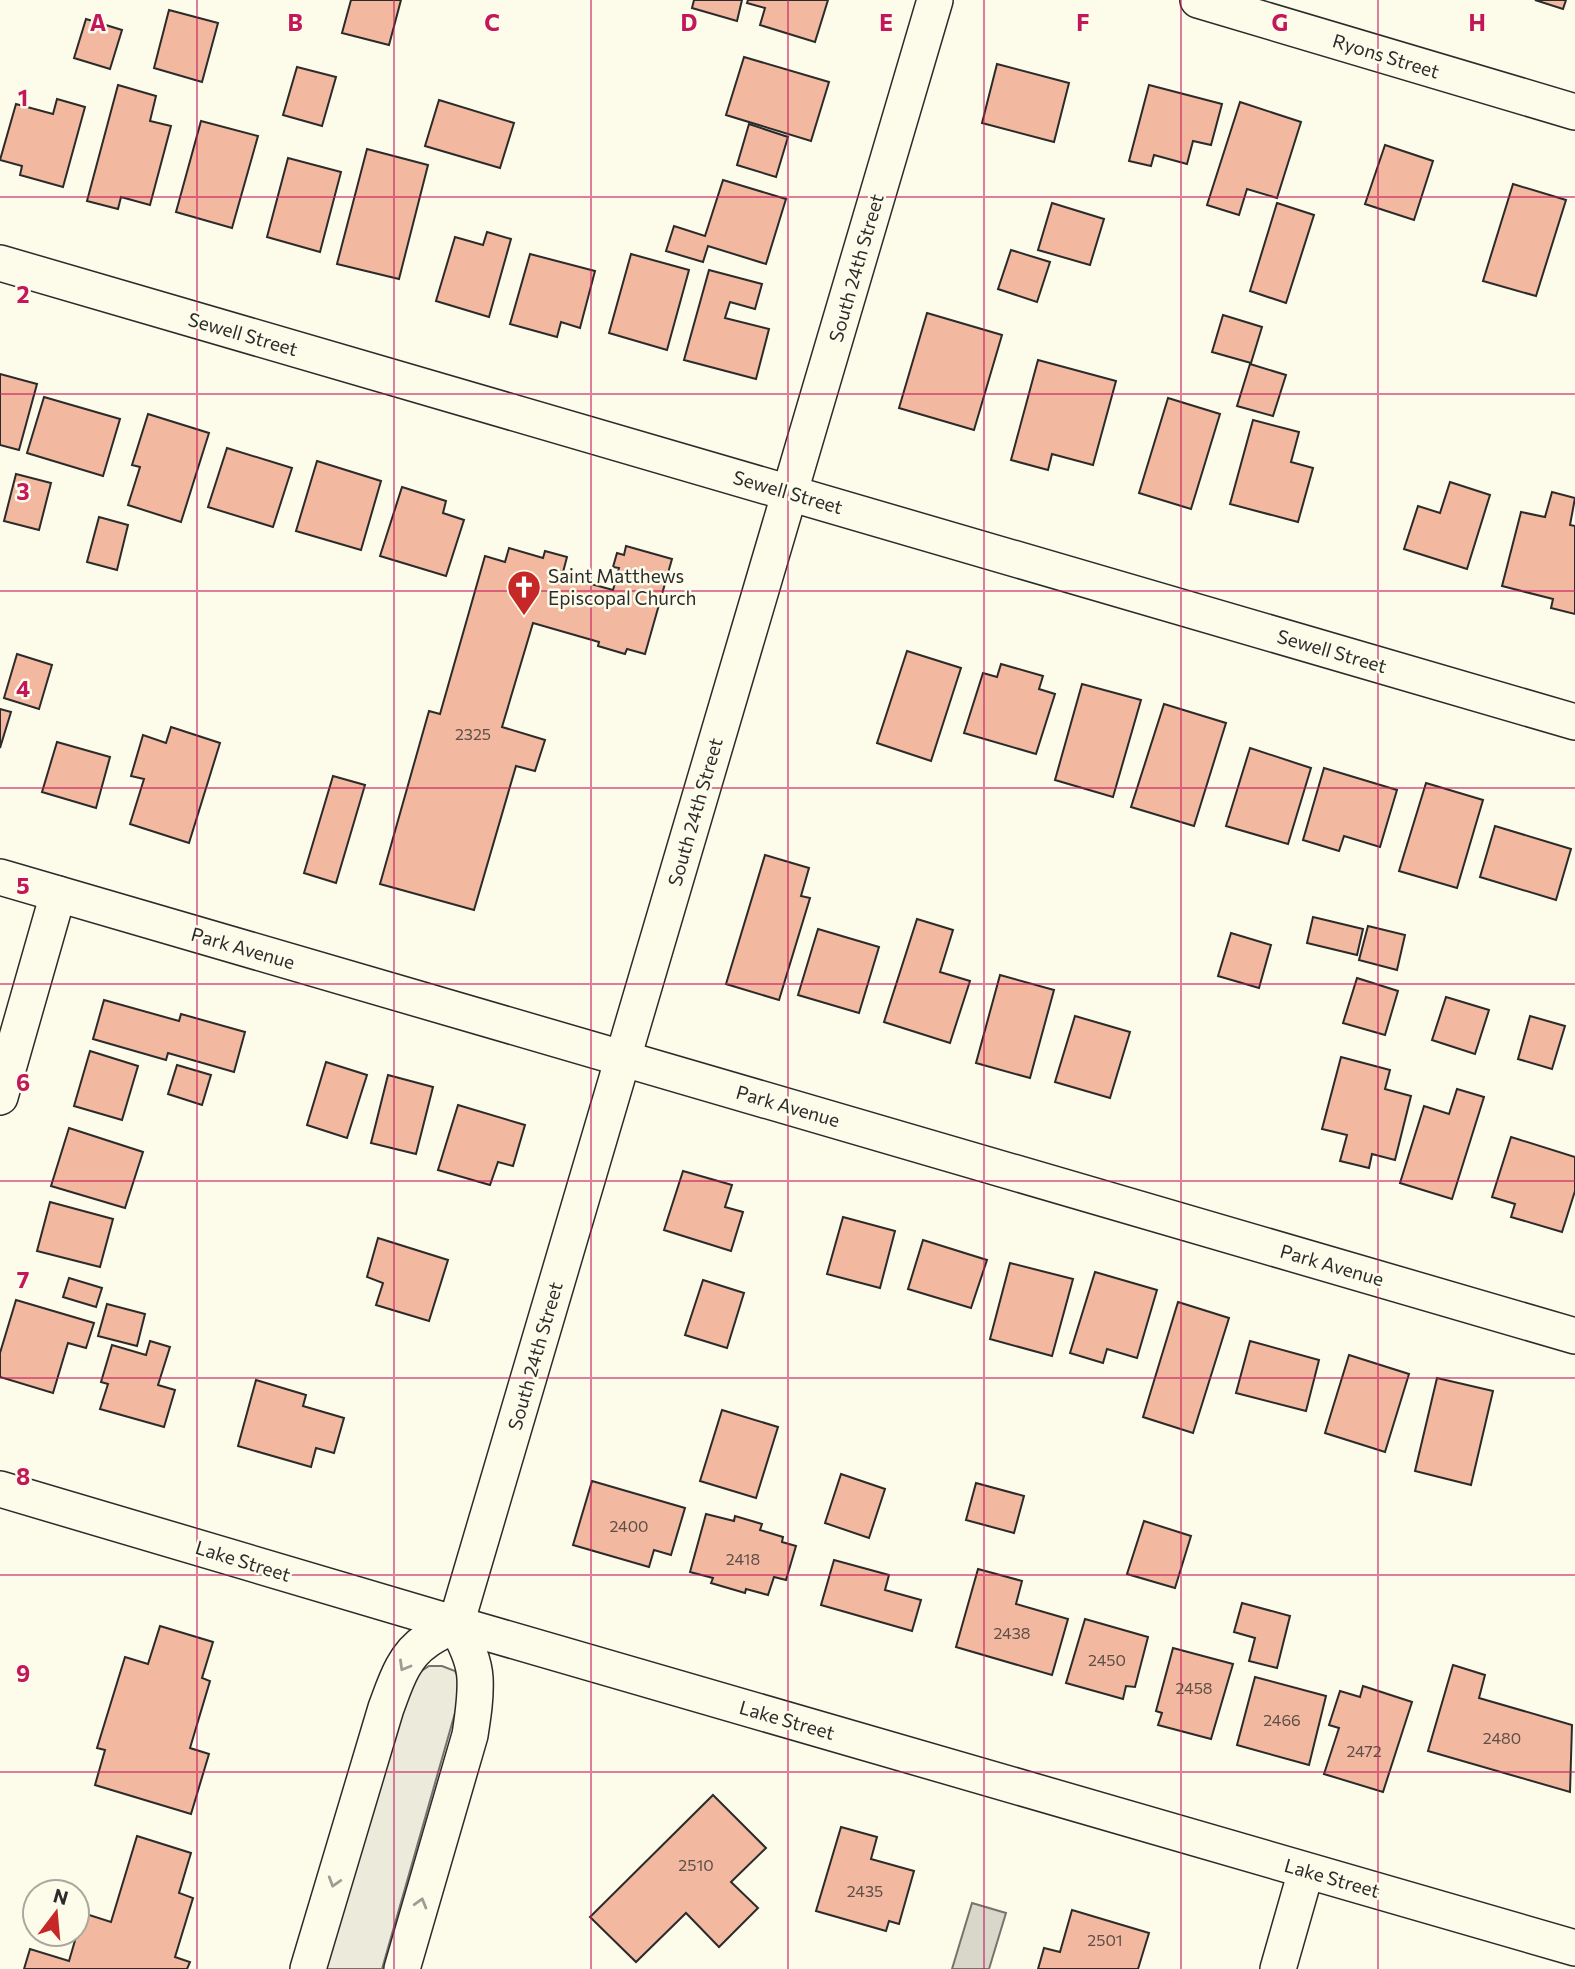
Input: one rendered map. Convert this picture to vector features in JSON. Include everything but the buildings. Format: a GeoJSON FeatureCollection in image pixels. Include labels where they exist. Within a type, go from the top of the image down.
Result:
{"type":"FeatureCollection","features":[{"type":"Feature","properties":{"kind":"street","name":"South 24th Street"},"geometry":{"type":"LineString","coordinates":[[456,1624],[934,0]]}},
{"type":"Feature","properties":{"kind":"street","name":"Ryons Street"},"geometry":{"type":"LineString","coordinates":[[1198,0],[1575,112]]}},
{"type":"Feature","properties":{"kind":"street","name":"Sewell Street"},"geometry":{"type":"LineString","coordinates":[[0,263],[1575,722]]}},
{"type":"Feature","properties":{"kind":"street","name":"Park Avenue"},"geometry":{"type":"LineString","coordinates":[[0,877],[1575,1336]]}},
{"type":"Feature","properties":{"kind":"street"},"geometry":{"type":"LineString","coordinates":[[0,1097],[58,894]]}},
{"type":"Feature","properties":{"kind":"street","name":"Lake Street"},"geometry":{"type":"LineString","coordinates":[[0,1489],[1575,1948]]}},
{"type":"Feature","properties":{"kind":"street"},"geometry":{"type":"LineString","coordinates":[[308,1969],[386,1708],[398,1678],[405,1662],[424,1642],[456,1624],[468,1648],[475,1676],[470,1735],[402,1969]]}},
{"type":"Feature","properties":{"kind":"street"},"geometry":{"type":"LineString","coordinates":[[1278,1969],[1306,1871]]}},
{"type":"Feature","properties":{"kind":"shaded area"},"geometry":{"type":"Polygon","coordinates":[[[429,1666],[442,1666],[455,1671],[461,1683],[459,1699],[382,1969],[325,1969],[411,1683],[429,1666]]]}},
{"type":"Feature","properties":{"kind":"shaded area"},"geometry":{"type":"Polygon","coordinates":[[[972,1903],[1006,1913],[989,1969],[952,1969],[972,1903]]]}},
{"type":"Feature","properties":{"kind":"place","name":"Saint Matthews Episcopal Church"},"geometry":{"type":"Point","coordinates":[524,617]}}]}
